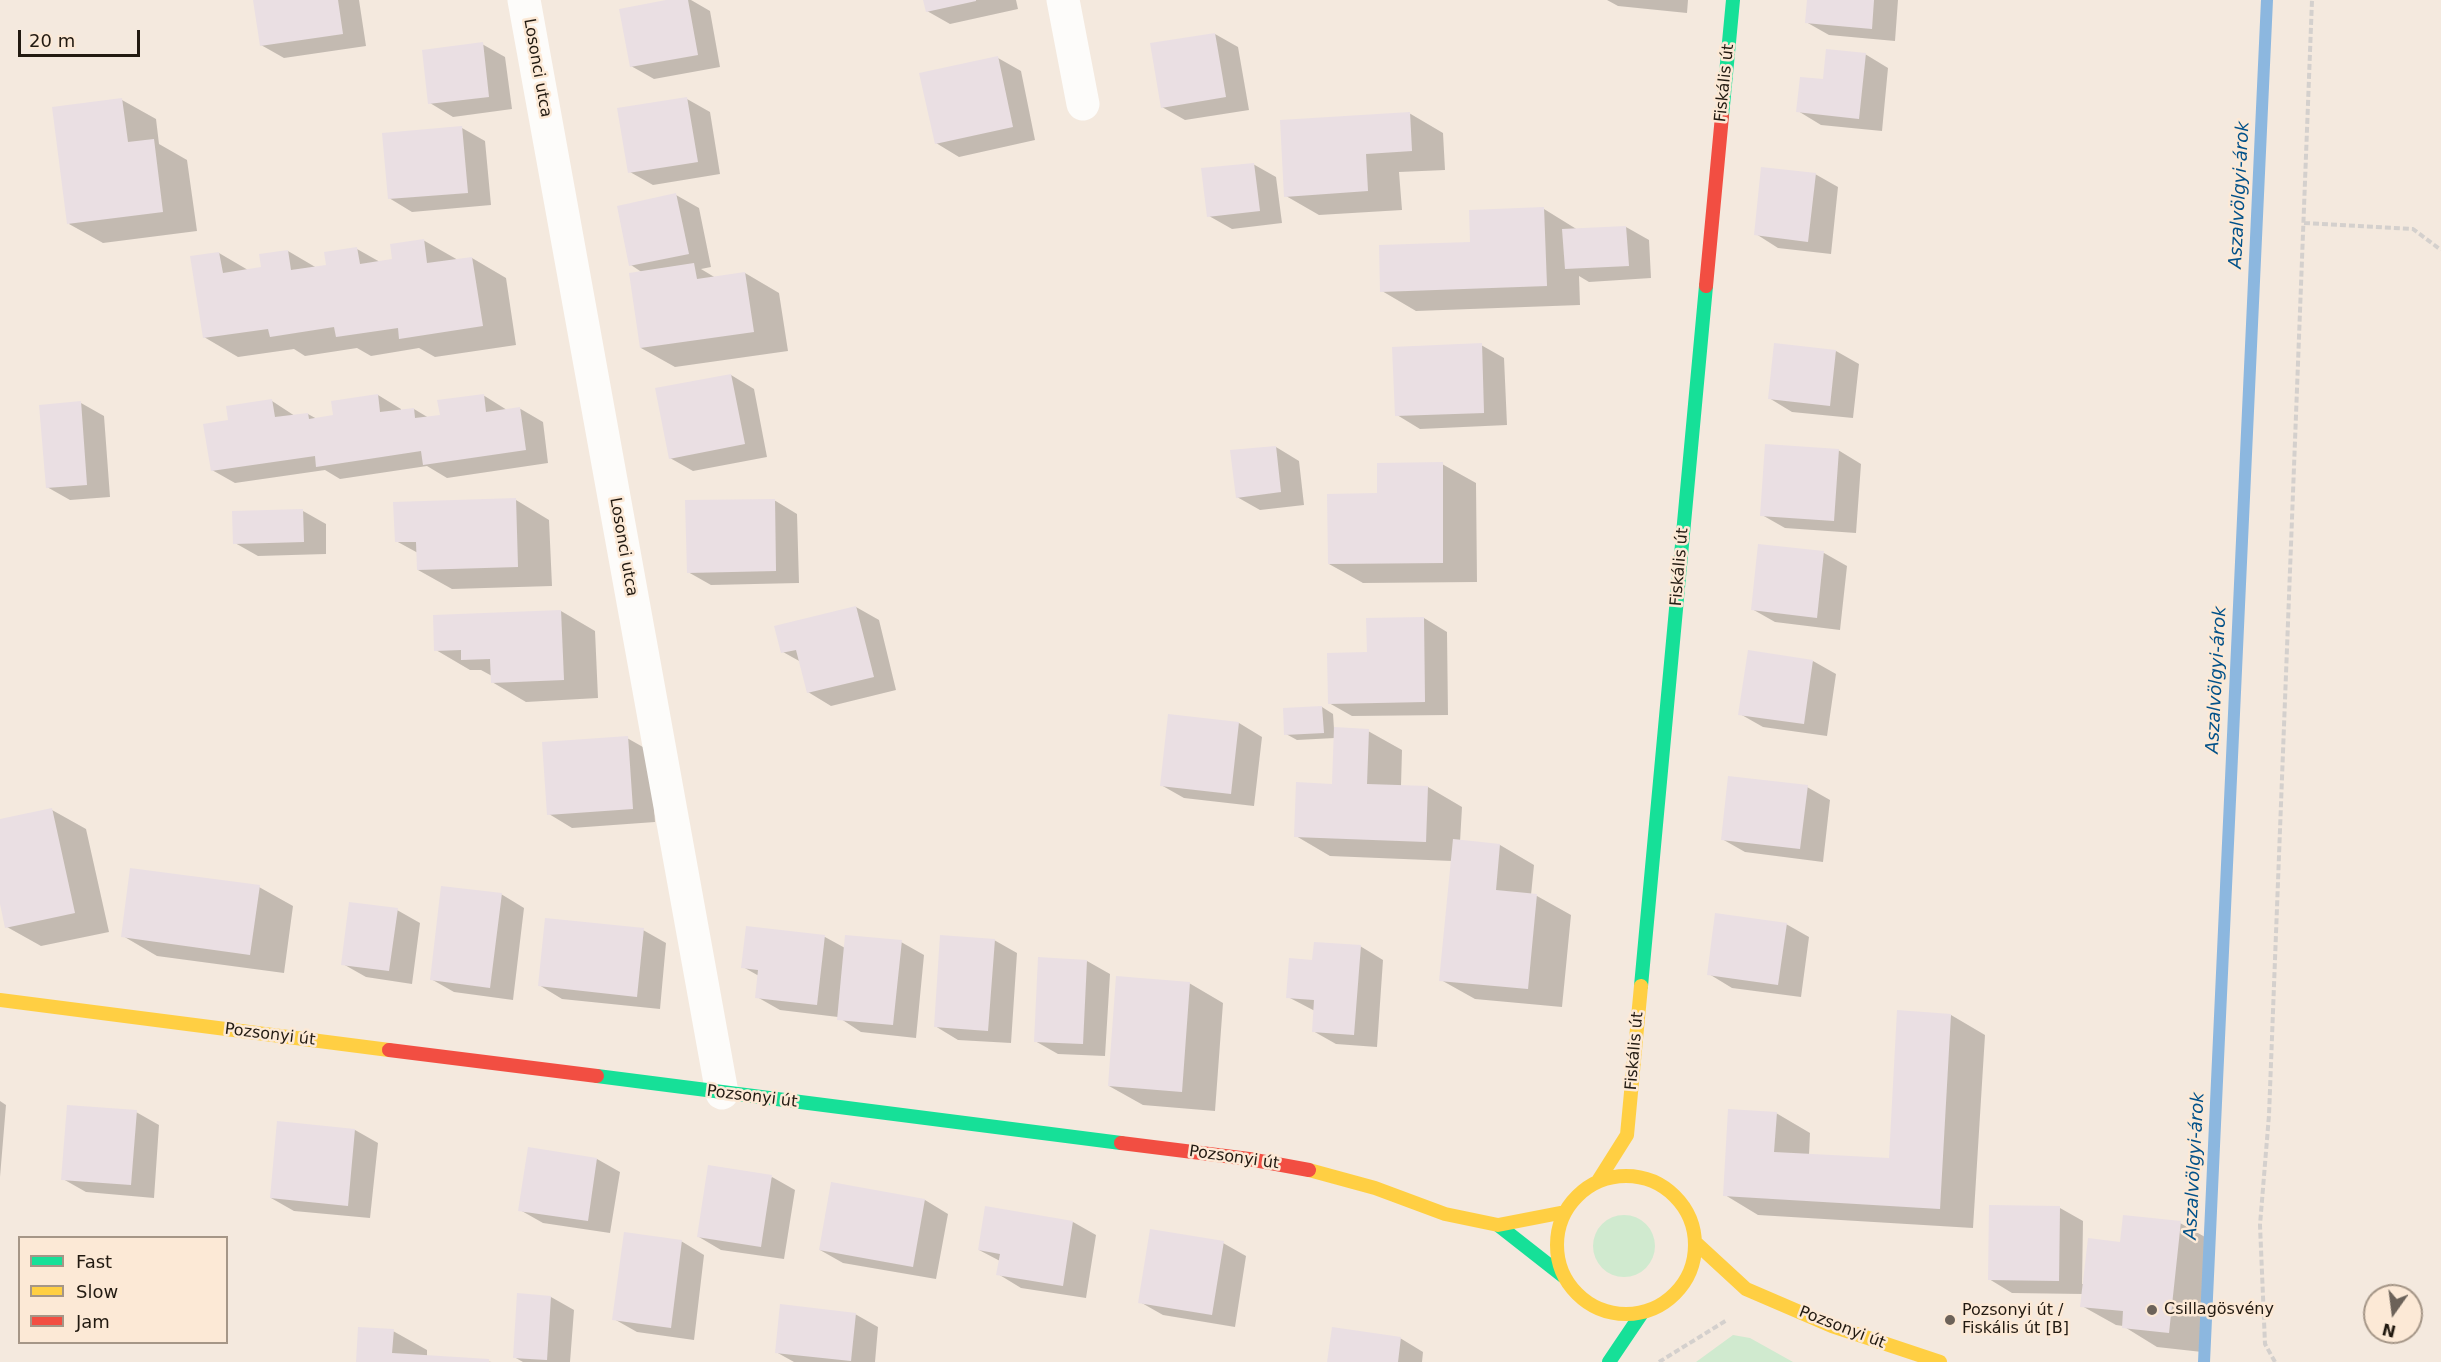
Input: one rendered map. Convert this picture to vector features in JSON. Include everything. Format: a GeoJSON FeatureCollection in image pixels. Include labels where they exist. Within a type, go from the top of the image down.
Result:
{"type":"FeatureCollection","features":[{"type":"Feature","properties":{"kind":"street","name":"Losonci utca"},"geometry":{"type":"LineString","coordinates":[[524,0],[722,1093]]}},
{"type":"Feature","properties":{"kind":"street"},"geometry":{"type":"LineString","coordinates":[[1064,0],[1083,104]]}},
{"type":"Feature","properties":{"kind":"street","name":"Fiskális út"},"geometry":{"type":"LineString","coordinates":[[1598,1181],[1630,1139],[1733,0]]}},
{"type":"Feature","properties":{"kind":"street","name":"Pozsonyi út"},"geometry":{"type":"LineString","coordinates":[[0,1000],[1249,1159],[1315,1171],[1375,1188],[1445,1214],[1498,1225],[1564,1212]]}},
{"type":"Feature","properties":{"kind":"street"},"geometry":{"type":"LineString","coordinates":[[1644,1162],[1655,1181]]}},
{"type":"Feature","properties":{"kind":"street"},"geometry":{"type":"LineString","coordinates":[[1626,1175],[1655,1181],[1671,1191],[1684,1206],[1692,1223],[1696,1243],[1692,1269],[1678,1291],[1662,1305],[1642,1313],[1599,1314],[1578,1296],[1563,1276],[1556,1244],[1558,1227],[1564,1212],[1579,1193],[1598,1181],[1626,1175]]}},
{"type":"Feature","properties":{"kind":"street","name":"Pozsonyi út"},"geometry":{"type":"LineString","coordinates":[[1498,1225],[1563,1276]]}},
{"type":"Feature","properties":{"kind":"street","name":"Pozsonyi út"},"geometry":{"type":"LineString","coordinates":[[1696,1243],[1746,1289],[1832,1326],[1940,1362]]}},
{"type":"Feature","properties":{"kind":"street","name":"Pozsonyi út"},"geometry":{"type":"LineString","coordinates":[[1723,1290],[1746,1289]]}},
{"type":"Feature","properties":{"kind":"street"},"geometry":{"type":"LineString","coordinates":[[1678,1291],[1701,1290]]}},
{"type":"Feature","properties":{"kind":"street"},"geometry":{"type":"LineString","coordinates":[[1609,1362],[1642,1313]]}},
{"type":"Feature","properties":{"kind":"street"},"geometry":{"type":"LineString","coordinates":[[1604,1341],[1609,1362]]}},
{"type":"Feature","properties":{"kind":"path"},"geometry":{"type":"LineString","coordinates":[[2275,1362],[2265,1344],[2260,1225],[2269,1103],[2312,0]]}},
{"type":"Feature","properties":{"kind":"path"},"geometry":{"type":"LineString","coordinates":[[2304,223],[2413,229],[2441,250]]}},
{"type":"Feature","properties":{"kind":"path"},"geometry":{"type":"LineString","coordinates":[[1659,1362],[1729,1319]]}},
{"type":"Feature","properties":{"kind":"green space"},"geometry":{"type":"Polygon","coordinates":[[[1624,1215],[1646,1224],[1655,1246],[1646,1268],[1624,1277],[1602,1268],[1593,1246],[1602,1224],[1624,1215]]]}},
{"type":"Feature","properties":{"kind":"green space"},"geometry":{"type":"Polygon","coordinates":[[[1733,1335],[1750,1338],[1793,1362],[1696,1362],[1733,1335]]]}},
{"type":"Feature","properties":{"kind":"building"},"geometry":{"type":"Polygon","coordinates":[[[253,0],[338,0],[343,34],[260,46],[253,0]]]}},
{"type":"Feature","properties":{"kind":"building"},"geometry":{"type":"Polygon","coordinates":[[[666,0],[688,0],[698,55],[630,67],[619,9],[666,0]]]}},
{"type":"Feature","properties":{"kind":"building"},"geometry":{"type":"Polygon","coordinates":[[[923,0],[976,0],[976,1],[926,12],[923,0]]]}},
{"type":"Feature","properties":{"kind":"building"},"geometry":{"type":"Polygon","coordinates":[[[1807,0],[1874,0],[1872,29],[1805,23],[1807,0]]]}},
{"type":"Feature","properties":{"kind":"building"},"geometry":{"type":"Polygon","coordinates":[[[1215,33],[1226,97],[1161,108],[1150,43],[1215,33]]]}},
{"type":"Feature","properties":{"kind":"building"},"geometry":{"type":"Polygon","coordinates":[[[483,42],[489,97],[428,104],[422,50],[483,42]]]}},
{"type":"Feature","properties":{"kind":"building"},"geometry":{"type":"Polygon","coordinates":[[[1826,49],[1866,53],[1859,119],[1796,112],[1800,77],[1823,79],[1826,49]]]}},
{"type":"Feature","properties":{"kind":"building"},"geometry":{"type":"Polygon","coordinates":[[[998,56],[1013,127],[935,144],[919,73],[998,56]]]}},
{"type":"Feature","properties":{"kind":"building"},"geometry":{"type":"Polygon","coordinates":[[[687,97],[698,162],[628,173],[617,108],[687,97]]]}},
{"type":"Feature","properties":{"kind":"building"},"geometry":{"type":"Polygon","coordinates":[[[122,98],[128,142],[154,139],[163,212],[67,224],[52,107],[122,98]]]}},
{"type":"Feature","properties":{"kind":"building"},"geometry":{"type":"Polygon","coordinates":[[[1410,112],[1412,151],[1366,154],[1368,191],[1284,197],[1280,120],[1410,112]]]}},
{"type":"Feature","properties":{"kind":"building"},"geometry":{"type":"Polygon","coordinates":[[[462,126],[468,193],[388,199],[382,133],[462,126]]]}},
{"type":"Feature","properties":{"kind":"building"},"geometry":{"type":"Polygon","coordinates":[[[1254,163],[1260,211],[1207,217],[1201,168],[1254,163]]]}},
{"type":"Feature","properties":{"kind":"building"},"geometry":{"type":"Polygon","coordinates":[[[1761,167],[1816,173],[1808,242],[1754,235],[1761,167]]]}},
{"type":"Feature","properties":{"kind":"building"},"geometry":{"type":"Polygon","coordinates":[[[676,193],[689,254],[629,266],[617,206],[676,193]]]}},
{"type":"Feature","properties":{"kind":"building"},"geometry":{"type":"Polygon","coordinates":[[[1544,207],[1547,286],[1380,292],[1379,245],[1470,242],[1469,210],[1544,207]]]}},
{"type":"Feature","properties":{"kind":"building"},"geometry":{"type":"Polygon","coordinates":[[[1626,226],[1629,266],[1565,269],[1562,229],[1626,226]]]}},
{"type":"Feature","properties":{"kind":"building"},"geometry":{"type":"Polygon","coordinates":[[[424,239],[427,263],[472,257],[483,326],[399,339],[398,328],[336,337],[334,327],[270,337],[268,329],[203,338],[190,256],[219,252],[223,273],[261,267],[259,254],[288,250],[291,270],[326,265],[324,252],[357,247],[360,264],[392,259],[390,244],[424,239]]]}},
{"type":"Feature","properties":{"kind":"building"},"geometry":{"type":"Polygon","coordinates":[[[694,263],[697,279],[745,272],[754,332],[640,348],[629,273],[694,263]]]}},
{"type":"Feature","properties":{"kind":"building"},"geometry":{"type":"Polygon","coordinates":[[[1482,343],[1484,413],[1395,416],[1392,347],[1482,343]]]}},
{"type":"Feature","properties":{"kind":"building"},"geometry":{"type":"Polygon","coordinates":[[[1774,343],[1836,350],[1830,406],[1768,399],[1774,343]]]}},
{"type":"Feature","properties":{"kind":"building"},"geometry":{"type":"Polygon","coordinates":[[[731,374],[745,444],[669,459],[655,388],[731,374]]]}},
{"type":"Feature","properties":{"kind":"building"},"geometry":{"type":"Polygon","coordinates":[[[378,394],[380,412],[414,408],[415,418],[440,415],[437,400],[484,394],[486,412],[520,407],[526,450],[423,465],[421,451],[316,467],[315,456],[211,471],[203,424],[228,420],[226,406],[272,399],[275,417],[308,413],[309,419],[333,415],[331,401],[378,394]]]}},
{"type":"Feature","properties":{"kind":"building"},"geometry":{"type":"Polygon","coordinates":[[[81,401],[87,485],[46,488],[39,405],[81,401]]]}},
{"type":"Feature","properties":{"kind":"building"},"geometry":{"type":"Polygon","coordinates":[[[1765,444],[1839,449],[1834,521],[1760,516],[1765,444]]]}},
{"type":"Feature","properties":{"kind":"building"},"geometry":{"type":"Polygon","coordinates":[[[1276,446],[1281,492],[1236,498],[1230,450],[1276,446]]]}},
{"type":"Feature","properties":{"kind":"building"},"geometry":{"type":"Polygon","coordinates":[[[1443,462],[1443,563],[1328,564],[1327,494],[1377,493],[1377,463],[1443,462]]]}},
{"type":"Feature","properties":{"kind":"building"},"geometry":{"type":"Polygon","coordinates":[[[516,498],[518,567],[417,570],[416,542],[395,542],[393,502],[516,498]]]}},
{"type":"Feature","properties":{"kind":"building"},"geometry":{"type":"Polygon","coordinates":[[[775,499],[776,571],[687,573],[685,500],[775,499]]]}},
{"type":"Feature","properties":{"kind":"building"},"geometry":{"type":"Polygon","coordinates":[[[303,509],[304,542],[233,544],[232,511],[303,509]]]}},
{"type":"Feature","properties":{"kind":"building"},"geometry":{"type":"Polygon","coordinates":[[[1758,544],[1824,551],[1817,618],[1751,610],[1758,544]]]}},
{"type":"Feature","properties":{"kind":"building"},"geometry":{"type":"Polygon","coordinates":[[[856,606],[874,677],[807,693],[796,650],[781,653],[774,626],[856,606]]]}},
{"type":"Feature","properties":{"kind":"building"},"geometry":{"type":"Polygon","coordinates":[[[561,610],[564,680],[491,683],[490,659],[461,660],[461,650],[434,651],[433,615],[561,610]]]}},
{"type":"Feature","properties":{"kind":"building"},"geometry":{"type":"Polygon","coordinates":[[[1424,617],[1425,702],[1328,704],[1327,653],[1367,652],[1366,618],[1424,617]]]}},
{"type":"Feature","properties":{"kind":"building"},"geometry":{"type":"Polygon","coordinates":[[[1748,650],[1813,660],[1804,724],[1738,715],[1748,650]]]}},
{"type":"Feature","properties":{"kind":"building"},"geometry":{"type":"Polygon","coordinates":[[[1322,706],[1324,733],[1284,735],[1283,708],[1322,706]]]}},
{"type":"Feature","properties":{"kind":"building"},"geometry":{"type":"Polygon","coordinates":[[[1168,714],[1239,722],[1231,794],[1160,786],[1168,714]]]}},
{"type":"Feature","properties":{"kind":"building"},"geometry":{"type":"Polygon","coordinates":[[[1334,727],[1369,729],[1367,784],[1428,786],[1426,842],[1294,837],[1296,782],[1332,784],[1334,727]]]}},
{"type":"Feature","properties":{"kind":"building"},"geometry":{"type":"Polygon","coordinates":[[[628,736],[633,809],[547,815],[542,742],[628,736]]]}},
{"type":"Feature","properties":{"kind":"building"},"geometry":{"type":"Polygon","coordinates":[[[1728,776],[1808,785],[1800,849],[1721,840],[1728,776]]]}},
{"type":"Feature","properties":{"kind":"building"},"geometry":{"type":"Polygon","coordinates":[[[52,808],[75,913],[5,928],[0,904],[0,819],[52,808]]]}},
{"type":"Feature","properties":{"kind":"building"},"geometry":{"type":"Polygon","coordinates":[[[1453,839],[1500,844],[1496,890],[1537,894],[1528,989],[1439,981],[1453,839]]]}},
{"type":"Feature","properties":{"kind":"building"},"geometry":{"type":"Polygon","coordinates":[[[130,868],[260,885],[250,955],[121,937],[130,868]]]}},
{"type":"Feature","properties":{"kind":"building"},"geometry":{"type":"Polygon","coordinates":[[[441,886],[502,893],[490,988],[430,980],[441,886]]]}},
{"type":"Feature","properties":{"kind":"building"},"geometry":{"type":"Polygon","coordinates":[[[349,902],[398,908],[389,971],[341,965],[349,902]]]}},
{"type":"Feature","properties":{"kind":"building"},"geometry":{"type":"Polygon","coordinates":[[[1715,913],[1787,923],[1778,985],[1707,975],[1715,913]]]}},
{"type":"Feature","properties":{"kind":"building"},"geometry":{"type":"Polygon","coordinates":[[[545,918],[644,928],[637,997],[538,986],[545,918]]]}},
{"type":"Feature","properties":{"kind":"building"},"geometry":{"type":"Polygon","coordinates":[[[746,926],[825,935],[817,1005],[755,998],[758,970],[741,968],[746,926]]]}},
{"type":"Feature","properties":{"kind":"building"},"geometry":{"type":"Polygon","coordinates":[[[845,935],[902,940],[893,1025],[837,1020],[845,935]]]}},
{"type":"Feature","properties":{"kind":"building"},"geometry":{"type":"Polygon","coordinates":[[[940,935],[995,939],[988,1031],[934,1027],[940,935]]]}},
{"type":"Feature","properties":{"kind":"building"},"geometry":{"type":"Polygon","coordinates":[[[1314,942],[1361,945],[1354,1035],[1312,1032],[1314,1000],[1286,998],[1289,958],[1312,960],[1314,942]]]}},
{"type":"Feature","properties":{"kind":"building"},"geometry":{"type":"Polygon","coordinates":[[[1038,957],[1087,960],[1083,1044],[1034,1042],[1038,957]]]}},
{"type":"Feature","properties":{"kind":"building"},"geometry":{"type":"Polygon","coordinates":[[[1116,976],[1190,982],[1182,1092],[1108,1086],[1116,976]]]}},
{"type":"Feature","properties":{"kind":"building"},"geometry":{"type":"Polygon","coordinates":[[[1897,1010],[1951,1014],[1940,1209],[1723,1196],[1728,1109],[1777,1112],[1774,1152],[1889,1158],[1897,1010]]]}},
{"type":"Feature","properties":{"kind":"building"},"geometry":{"type":"Polygon","coordinates":[[[67,1105],[137,1110],[131,1185],[61,1180],[67,1105]]]}},
{"type":"Feature","properties":{"kind":"building"},"geometry":{"type":"Polygon","coordinates":[[[277,1121],[355,1129],[348,1206],[270,1198],[277,1121]]]}},
{"type":"Feature","properties":{"kind":"building"},"geometry":{"type":"Polygon","coordinates":[[[528,1147],[597,1158],[588,1221],[518,1211],[528,1147]]]}},
{"type":"Feature","properties":{"kind":"building"},"geometry":{"type":"Polygon","coordinates":[[[708,1165],[772,1175],[761,1247],[697,1237],[708,1165]]]}},
{"type":"Feature","properties":{"kind":"building"},"geometry":{"type":"Polygon","coordinates":[[[831,1182],[925,1199],[913,1267],[819,1250],[831,1182]]]}},
{"type":"Feature","properties":{"kind":"building"},"geometry":{"type":"Polygon","coordinates":[[[1989,1205],[2060,1206],[2059,1281],[1988,1280],[1989,1205]]]}},
{"type":"Feature","properties":{"kind":"building"},"geometry":{"type":"Polygon","coordinates":[[[985,1206],[1073,1221],[1063,1286],[996,1275],[1000,1254],[978,1250],[985,1206]]]}},
{"type":"Feature","properties":{"kind":"building"},"geometry":{"type":"Polygon","coordinates":[[[2123,1215],[2181,1221],[2169,1333],[2122,1328],[2123,1311],[2080,1307],[2088,1238],[2120,1242],[2123,1215]]]}},
{"type":"Feature","properties":{"kind":"building"},"geometry":{"type":"Polygon","coordinates":[[[1150,1229],[1224,1241],[1212,1315],[1138,1303],[1150,1229]]]}},
{"type":"Feature","properties":{"kind":"building"},"geometry":{"type":"Polygon","coordinates":[[[624,1232],[682,1240],[671,1328],[612,1320],[624,1232]]]}},
{"type":"Feature","properties":{"kind":"building"},"geometry":{"type":"Polygon","coordinates":[[[517,1293],[551,1296],[547,1360],[513,1358],[517,1293]]]}},
{"type":"Feature","properties":{"kind":"building"},"geometry":{"type":"Polygon","coordinates":[[[780,1304],[856,1313],[851,1361],[775,1353],[780,1304]]]}},
{"type":"Feature","properties":{"kind":"building"},"geometry":{"type":"Polygon","coordinates":[[[358,1327],[394,1329],[392,1353],[489,1359],[489,1362],[356,1362],[358,1327]]]}},
{"type":"Feature","properties":{"kind":"building"},"geometry":{"type":"Polygon","coordinates":[[[1332,1327],[1401,1337],[1398,1362],[1327,1362],[1332,1327]]]}},
{"type":"Feature","properties":{"kind":"waterway","name":"Aszalvölgyi-árok"},"geometry":{"type":"LineString","coordinates":[[2204,1362],[2267,0]]}},
{"type":"Feature","properties":{"kind":"traffic: fast"},"geometry":{"type":"LineString","coordinates":[[1722,116],[1733,0]]}},
{"type":"Feature","properties":{"kind":"traffic: fast"},"geometry":{"type":"LineString","coordinates":[[1641,986],[1706,286]]}},
{"type":"Feature","properties":{"kind":"traffic: fast"},"geometry":{"type":"LineString","coordinates":[[597,1076],[1121,1143]]}},
{"type":"Feature","properties":{"kind":"traffic: fast"},"geometry":{"type":"LineString","coordinates":[[1498,1225],[1563,1276]]}},
{"type":"Feature","properties":{"kind":"traffic: fast"},"geometry":{"type":"LineString","coordinates":[[1609,1362],[1642,1313]]}},
{"type":"Feature","properties":{"kind":"traffic: slow"},"geometry":{"type":"LineString","coordinates":[[1598,1181],[1627,1135],[1641,986]]}},
{"type":"Feature","properties":{"kind":"traffic: slow"},"geometry":{"type":"LineString","coordinates":[[0,1000],[389,1050]]}},
{"type":"Feature","properties":{"kind":"traffic: slow"},"geometry":{"type":"LineString","coordinates":[[1309,1170],[1375,1188],[1445,1214],[1498,1225],[1565,1212]]}},
{"type":"Feature","properties":{"kind":"traffic: slow"},"geometry":{"type":"LineString","coordinates":[[1626,1176],[1653,1181],[1675,1196],[1690,1218],[1695,1245],[1690,1272],[1675,1294],[1653,1309],[1626,1314],[1599,1309],[1577,1294],[1562,1272],[1557,1245],[1562,1218],[1577,1196],[1599,1181],[1626,1176]]}},
{"type":"Feature","properties":{"kind":"traffic: slow"},"geometry":{"type":"LineString","coordinates":[[1696,1243],[1746,1289],[1832,1326],[1940,1362]]}},
{"type":"Feature","properties":{"kind":"traffic: jam"},"geometry":{"type":"LineString","coordinates":[[1706,286],[1722,116]]}},
{"type":"Feature","properties":{"kind":"traffic: jam"},"geometry":{"type":"LineString","coordinates":[[389,1050],[597,1076]]}},
{"type":"Feature","properties":{"kind":"traffic: jam"},"geometry":{"type":"LineString","coordinates":[[1121,1143],[1249,1159],[1309,1170]]}},
{"type":"Feature","properties":{"kind":"place","name":"Csillagösvény"},"geometry":{"type":"Point","coordinates":[2152,1310]}},
{"type":"Feature","properties":{"kind":"place","name":"Pozsonyi út / Fiskális út [B]"},"geometry":{"type":"Point","coordinates":[1950,1320]}}]}
